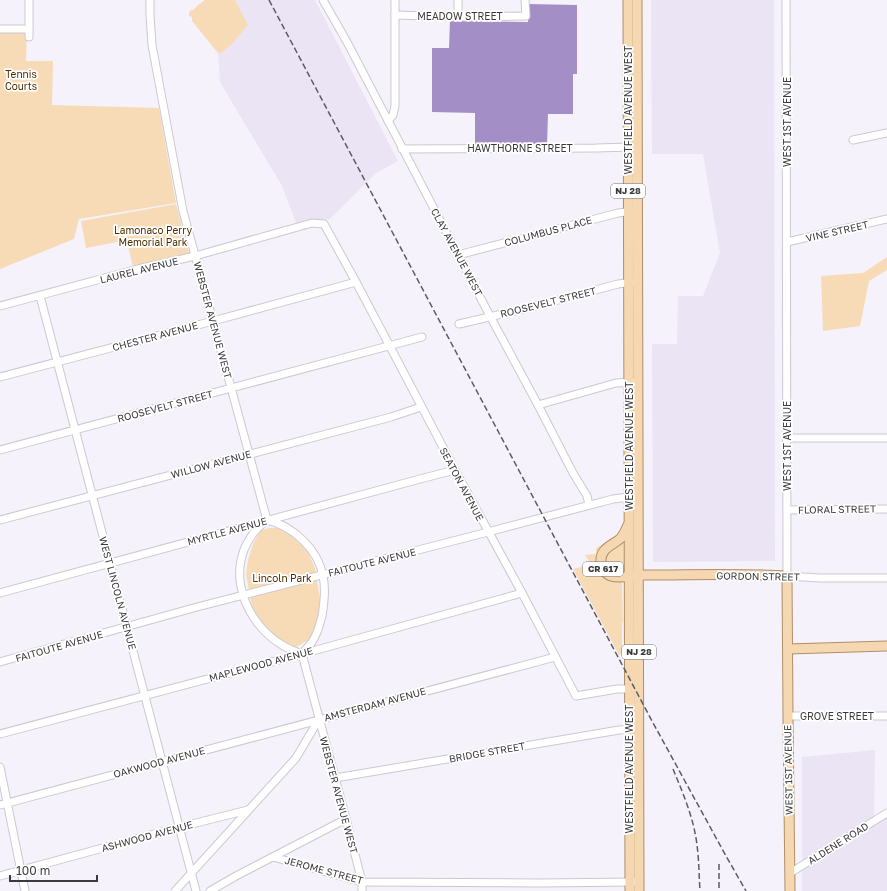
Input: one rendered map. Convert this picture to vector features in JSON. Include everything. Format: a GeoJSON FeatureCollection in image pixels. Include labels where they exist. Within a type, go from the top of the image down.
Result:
{"type":"FeatureCollection","features":[{"type":"Feature","properties":{"kind":"main road","name":"WESTFIELD AVENUE WEST"},"geometry":{"type":"LineString","coordinates":[[628,0],[633,83]]}},
{"type":"Feature","properties":{"kind":"main road","name":"WESTFIELD AVENUE WEST"},"geometry":{"type":"LineString","coordinates":[[635,887],[639,729],[639,506],[634,382],[633,83],[637,0]]}},
{"type":"Feature","properties":{"kind":"main road","name":"WESTFIELD AVENUE WEST"},"geometry":{"type":"LineString","coordinates":[[634,382],[629,497],[629,729],[635,887]]}},
{"type":"Feature","properties":{"kind":"main road","name":"CR 617"},"geometry":{"type":"LineString","coordinates":[[629,522],[626,531],[621,538],[603,551],[601,562],[601,566],[610,576],[629,576]]}},
{"type":"Feature","properties":{"kind":"main road","name":"GORDON STREET"},"geometry":{"type":"LineString","coordinates":[[629,576],[787,576]]}},
{"type":"Feature","properties":{"kind":"main road","name":"WEST 1ST AVENUE"},"geometry":{"type":"LineString","coordinates":[[787,576],[790,891]]}},
{"type":"Feature","properties":{"kind":"main road"},"geometry":{"type":"LineString","coordinates":[[788,648],[887,646]]}},
{"type":"Feature","properties":{"kind":"street"},"geometry":{"type":"LineString","coordinates":[[0,29],[29,33],[29,0]]}},
{"type":"Feature","properties":{"kind":"street","name":"WEBSTER AVENUE WEST"},"geometry":{"type":"LineString","coordinates":[[150,0],[152,45],[183,210],[266,520]]}},
{"type":"Feature","properties":{"kind":"street","name":"CLAY AVENUE WEST"},"geometry":{"type":"LineString","coordinates":[[322,0],[347,42],[490,316],[573,473],[587,496],[590,505]]}},
{"type":"Feature","properties":{"kind":"street"},"geometry":{"type":"LineString","coordinates":[[327,0],[327,8]]}},
{"type":"Feature","properties":{"kind":"street"},"geometry":{"type":"LineString","coordinates":[[388,121],[393,115],[395,106],[395,0]]}},
{"type":"Feature","properties":{"kind":"street"},"geometry":{"type":"LineString","coordinates":[[458,0],[458,16]]}},
{"type":"Feature","properties":{"kind":"street","name":"MEADOW STREET"},"geometry":{"type":"LineString","coordinates":[[395,15],[526,16],[525,0]]}},
{"type":"Feature","properties":{"kind":"street","name":"WEST 1ST AVENUE"},"geometry":{"type":"LineString","coordinates":[[786,0],[787,576]]}},
{"type":"Feature","properties":{"kind":"street"},"geometry":{"type":"LineString","coordinates":[[853,140],[887,133]]}},
{"type":"Feature","properties":{"kind":"street","name":"HAWTHORNE STREET"},"geometry":{"type":"LineString","coordinates":[[402,149],[633,147]]}},
{"type":"Feature","properties":{"kind":"street","name":"COLUMBUS PLACE"},"geometry":{"type":"LineString","coordinates":[[458,255],[618,213],[633,211]]}},
{"type":"Feature","properties":{"kind":"street","name":"VINE STREET"},"geometry":{"type":"LineString","coordinates":[[787,242],[887,219]]}},
{"type":"Feature","properties":{"kind":"street","name":"LAUREL AVENUE"},"geometry":{"type":"LineString","coordinates":[[0,306],[138,269],[195,256],[312,223],[324,224]]}},
{"type":"Feature","properties":{"kind":"street","name":"SEATON AVENUE"},"geometry":{"type":"LineString","coordinates":[[324,224],[576,696],[629,688]]}},
{"type":"Feature","properties":{"kind":"street","name":"CHESTER AVENUE"},"geometry":{"type":"LineString","coordinates":[[0,376],[213,321],[356,282]]}},
{"type":"Feature","properties":{"kind":"street","name":"ROOSEVELT STREET"},"geometry":{"type":"LineString","coordinates":[[459,324],[528,308],[618,284],[633,282]]}},
{"type":"Feature","properties":{"kind":"street","name":"WEST LINCOLN AVENUE"},"geometry":{"type":"LineString","coordinates":[[40,296],[196,891]]}},
{"type":"Feature","properties":{"kind":"street","name":"ROOSEVELT STREET"},"geometry":{"type":"LineString","coordinates":[[0,450],[422,337]]}},
{"type":"Feature","properties":{"kind":"street"},"geometry":{"type":"LineString","coordinates":[[538,405],[616,383],[634,382]]}},
{"type":"Feature","properties":{"kind":"street","name":"WILLOW AVENUE"},"geometry":{"type":"LineString","coordinates":[[0,520],[391,417],[421,407]]}},
{"type":"Feature","properties":{"kind":"street"},"geometry":{"type":"LineString","coordinates":[[787,438],[887,438]]}},
{"type":"Feature","properties":{"kind":"street","name":"MYRTLE AVENUE"},"geometry":{"type":"LineString","coordinates":[[0,593],[420,478],[455,470]]}},
{"type":"Feature","properties":{"kind":"street"},"geometry":{"type":"LineString","coordinates":[[629,497],[636,501],[639,506]]}},
{"type":"Feature","properties":{"kind":"street","name":"FAITOUTE AVENUE"},"geometry":{"type":"LineString","coordinates":[[0,662],[197,607],[613,499],[629,497]]}},
{"type":"Feature","properties":{"kind":"street","name":"FLORAL STREET"},"geometry":{"type":"LineString","coordinates":[[787,510],[887,509]]}},
{"type":"Feature","properties":{"kind":"street"},"geometry":{"type":"LineString","coordinates":[[266,520],[275,522],[303,540],[313,553],[323,574],[324,596],[321,620],[313,642],[302,654],[282,646],[255,620],[250,612],[240,587],[239,567],[244,547],[251,536],[266,520]]}},
{"type":"Feature","properties":{"kind":"street","name":"GORDON STREET"},"geometry":{"type":"LineString","coordinates":[[787,576],[820,578],[887,578]]}},
{"type":"Feature","properties":{"kind":"street","name":"MAPLEWOOD AVENUE"},"geometry":{"type":"LineString","coordinates":[[0,734],[302,654],[522,593]]}},
{"type":"Feature","properties":{"kind":"street","name":"WEBSTER AVENUE WEST"},"geometry":{"type":"LineString","coordinates":[[302,654],[362,882],[362,891]]}},
{"type":"Feature","properties":{"kind":"street","name":"AMSTERDAM AVENUE"},"geometry":{"type":"LineString","coordinates":[[174,891],[296,758],[319,719],[555,657]]}},
{"type":"Feature","properties":{"kind":"street","name":"GROVE STREET"},"geometry":{"type":"LineString","coordinates":[[788,716],[887,716]]}},
{"type":"Feature","properties":{"kind":"street","name":"OAKWOOD AVENUE"},"geometry":{"type":"LineString","coordinates":[[4,804],[319,719]]}},
{"type":"Feature","properties":{"kind":"street","name":"BRIDGE STREET"},"geometry":{"type":"LineString","coordinates":[[335,778],[619,730],[639,729]]}},
{"type":"Feature","properties":{"kind":"street"},"geometry":{"type":"LineString","coordinates":[[0,767],[4,804],[25,891]]}},
{"type":"Feature","properties":{"kind":"street","name":"ASHWOOD AVENUE"},"geometry":{"type":"LineString","coordinates":[[0,876],[248,810]]}},
{"type":"Feature","properties":{"kind":"street","name":"ALDENE ROAD"},"geometry":{"type":"LineString","coordinates":[[790,873],[887,813]]}},
{"type":"Feature","properties":{"kind":"street"},"geometry":{"type":"LineString","coordinates":[[210,891],[346,819]]}},
{"type":"Feature","properties":{"kind":"street","name":"JEROME STREET"},"geometry":{"type":"LineString","coordinates":[[273,857],[362,882],[539,883],[635,887]]}},
{"type":"Feature","properties":{"kind":"shaded area"},"geometry":{"type":"Polygon","coordinates":[[[235,0],[315,0],[398,161],[376,173],[330,219],[296,223],[282,186],[220,82],[218,53],[221,53],[232,44],[248,25],[235,0]]]}},
{"type":"Feature","properties":{"kind":"shaded area"},"geometry":{"type":"Polygon","coordinates":[[[651,0],[774,0],[775,561],[653,562],[652,344],[677,344],[678,296],[703,296],[720,253],[703,154],[652,154],[651,0]]]}},
{"type":"Feature","properties":{"kind":"shaded area"},"geometry":{"type":"Polygon","coordinates":[[[529,4],[577,5],[577,74],[573,74],[573,114],[548,114],[547,145],[475,144],[475,113],[432,112],[432,48],[449,48],[450,21],[528,22],[529,4]]]}},
{"type":"Feature","properties":{"kind":"shaded area"},"geometry":{"type":"Polygon","coordinates":[[[875,750],[874,819],[887,812],[887,891],[802,891],[802,757],[875,750]]]}},
{"type":"Feature","properties":{"kind":"green space"},"geometry":{"type":"Polygon","coordinates":[[[205,0],[235,0],[248,25],[232,44],[221,53],[218,53],[192,21],[192,17],[189,16],[191,10],[205,0]]]}},
{"type":"Feature","properties":{"kind":"green space","name":"Tennis Courts"},"geometry":{"type":"Polygon","coordinates":[[[0,28],[27,28],[26,61],[53,61],[52,105],[159,108],[176,203],[79,219],[74,239],[0,269],[0,28]]]}},
{"type":"Feature","properties":{"kind":"green space","name":"Lamonaco Perry Memorial Park"},"geometry":{"type":"Polygon","coordinates":[[[176,204],[189,253],[133,268],[127,240],[86,248],[81,221],[176,204]]]}},
{"type":"Feature","properties":{"kind":"green space"},"geometry":{"type":"Polygon","coordinates":[[[887,257],[887,270],[869,281],[860,326],[823,331],[821,276],[863,273],[887,257]]]}},
{"type":"Feature","properties":{"kind":"green space","name":"Lincoln Park"},"geometry":{"type":"Polygon","coordinates":[[[277,528],[293,537],[307,550],[315,568],[321,605],[319,618],[315,630],[308,640],[295,647],[287,646],[267,630],[252,606],[246,574],[248,560],[253,544],[258,535],[262,530],[277,528]]]}},
{"type":"Feature","properties":{"kind":"green space"},"geometry":{"type":"Polygon","coordinates":[[[623,542],[624,573],[613,572],[607,567],[605,556],[610,550],[623,542]]]}},
{"type":"Feature","properties":{"kind":"green space"},"geometry":{"type":"Polygon","coordinates":[[[604,544],[599,551],[597,558],[596,564],[598,570],[607,579],[622,582],[622,653],[619,655],[573,569],[590,565],[585,555],[596,554],[596,548],[604,544]]]}},
{"type":"Feature","properties":{"kind":"railway"},"geometry":{"type":"LineString","coordinates":[[269,0],[652,721],[746,891]]}},
{"type":"Feature","properties":{"kind":"railway"},"geometry":{"type":"LineString","coordinates":[[673,769],[691,816],[696,835],[700,891]]}},
{"type":"Feature","properties":{"kind":"railway"},"geometry":{"type":"LineString","coordinates":[[719,864],[719,891]]}}]}
